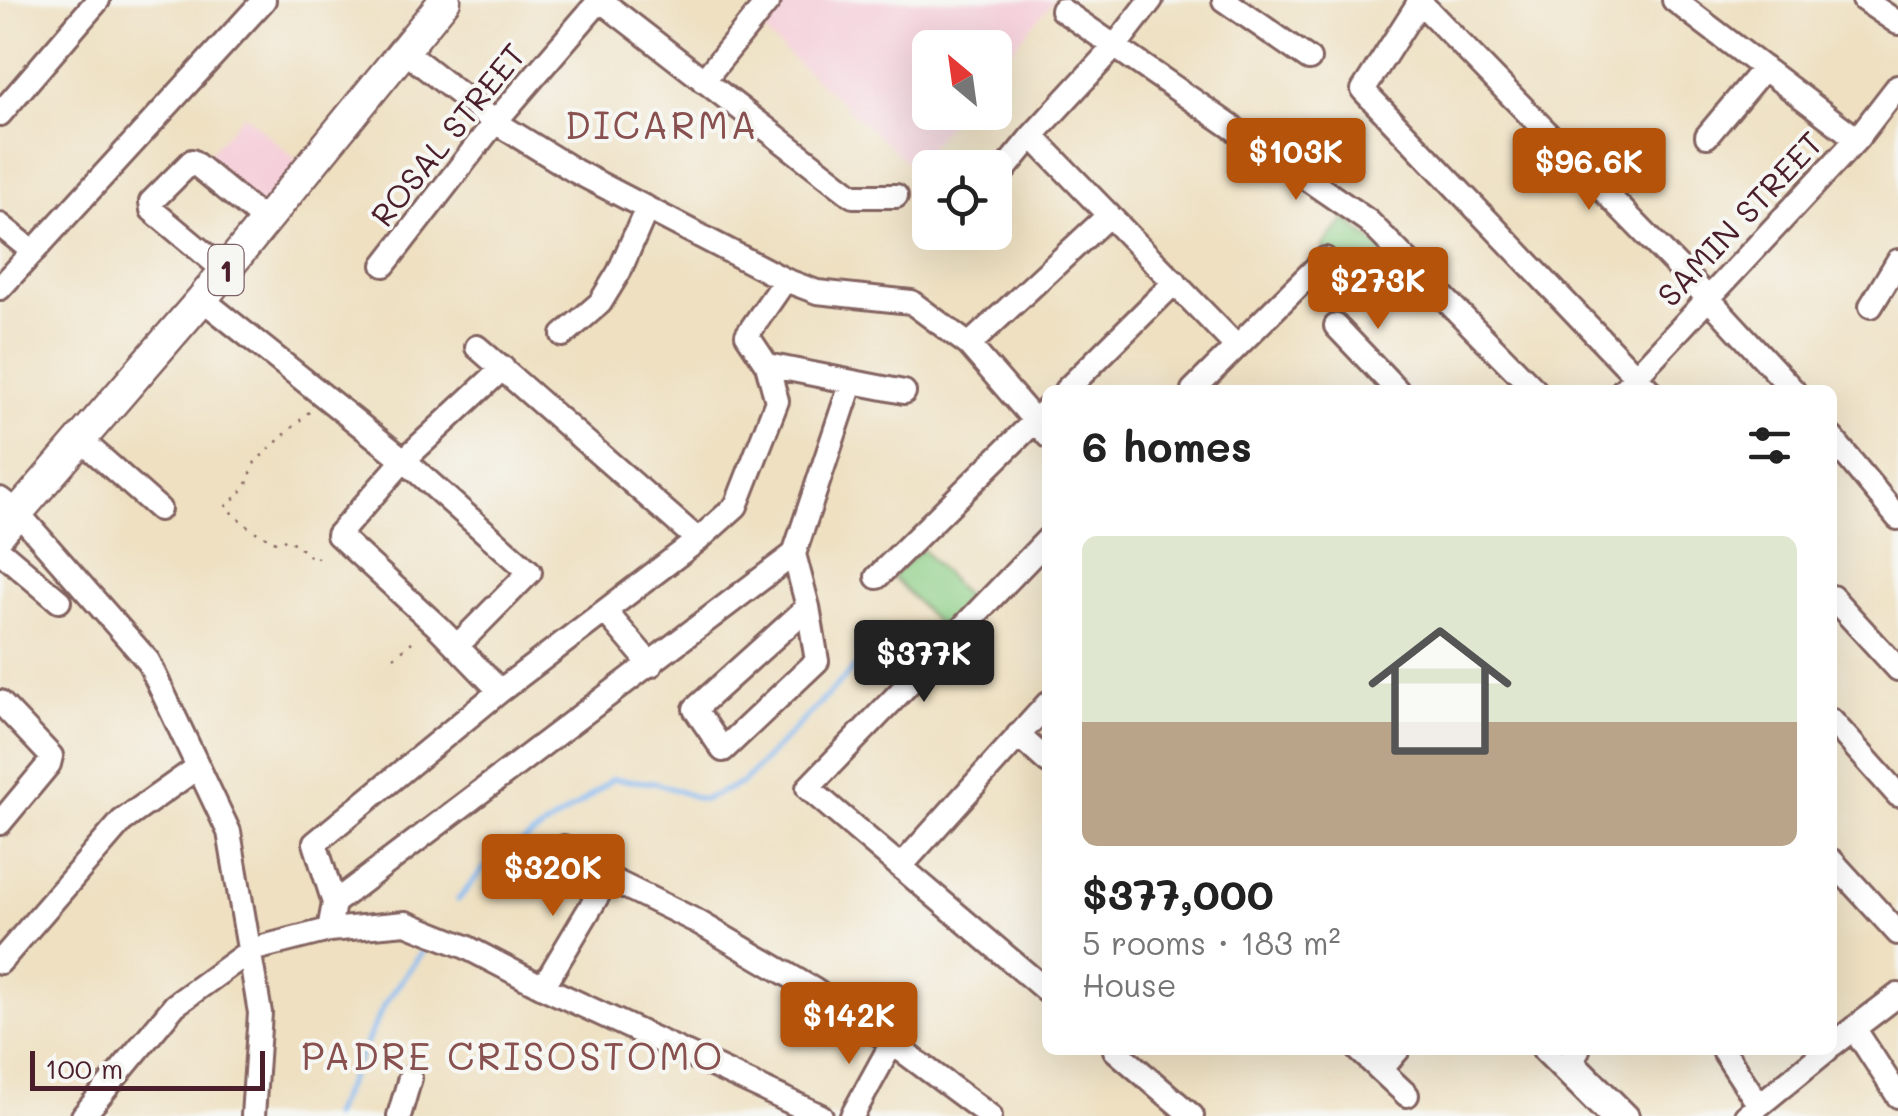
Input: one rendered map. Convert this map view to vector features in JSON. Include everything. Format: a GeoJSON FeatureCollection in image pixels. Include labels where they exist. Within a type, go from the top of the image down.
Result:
{"type":"FeatureCollection","features":[{"type":"Feature","properties":{"kind":"main road","name":"1"},"geometry":{"type":"LineString","coordinates":[[6,514],[80,439],[202,299],[445,0]]}},
{"type":"Feature","properties":{"kind":"street"},"geometry":{"type":"LineString","coordinates":[[0,114],[98,0]]}},
{"type":"Feature","properties":{"kind":"street"},"geometry":{"type":"LineString","coordinates":[[600,0],[853,196],[896,196]]}},
{"type":"Feature","properties":{"kind":"street","name":"ROSAL STREET"},"geometry":{"type":"LineString","coordinates":[[384,264],[495,122],[600,0]]}},
{"type":"Feature","properties":{"kind":"street"},"geometry":{"type":"LineString","coordinates":[[703,81],[769,0]]}},
{"type":"Feature","properties":{"kind":"street"},"geometry":{"type":"LineString","coordinates":[[1012,160],[1151,0]]}},
{"type":"Feature","properties":{"kind":"street"},"geometry":{"type":"LineString","coordinates":[[1224,0],[1309,59]]}},
{"type":"Feature","properties":{"kind":"street"},"geometry":{"type":"LineString","coordinates":[[1636,385],[1363,90],[1419,0],[1788,385]]}},
{"type":"Feature","properties":{"kind":"street"},"geometry":{"type":"LineString","coordinates":[[1674,0],[1857,139]]}},
{"type":"Feature","properties":{"kind":"street"},"geometry":{"type":"LineString","coordinates":[[1864,0],[1898,23]]}},
{"type":"Feature","properties":{"kind":"street"},"geometry":{"type":"LineString","coordinates":[[0,288],[261,1]]}},
{"type":"Feature","properties":{"kind":"street"},"geometry":{"type":"LineString","coordinates":[[1062,10],[1368,221],[1531,385]]}},
{"type":"Feature","properties":{"kind":"street"},"geometry":{"type":"LineString","coordinates":[[403,50],[495,122],[576,171],[785,280],[817,292],[911,302],[969,345],[1042,421]]}},
{"type":"Feature","properties":{"kind":"street"},"geometry":{"type":"LineString","coordinates":[[1707,136],[1764,68]]}},
{"type":"Feature","properties":{"kind":"street","name":"SAMIN STREET"},"geometry":{"type":"LineString","coordinates":[[1636,385],[1708,298],[1857,139],[1898,86]]}},
{"type":"Feature","properties":{"kind":"street"},"geometry":{"type":"LineString","coordinates":[[1032,136],[1236,346]]}},
{"type":"Feature","properties":{"kind":"street"},"geometry":{"type":"LineString","coordinates":[[225,271],[152,210],[152,202],[192,161],[265,222]]}},
{"type":"Feature","properties":{"kind":"street"},"geometry":{"type":"LineString","coordinates":[[563,336],[600,303],[619,272],[647,208]]}},
{"type":"Feature","properties":{"kind":"street"},"geometry":{"type":"LineString","coordinates":[[969,345],[1110,215]]}},
{"type":"Feature","properties":{"kind":"street"},"geometry":{"type":"LineString","coordinates":[[0,224],[32,250]]}},
{"type":"Feature","properties":{"kind":"street"},"geometry":{"type":"LineString","coordinates":[[1198,385],[1325,260]]}},
{"type":"Feature","properties":{"kind":"street"},"geometry":{"type":"LineString","coordinates":[[1870,306],[1898,262]]}},
{"type":"Feature","properties":{"kind":"street"},"geometry":{"type":"LineString","coordinates":[[330,930],[334,903],[315,843],[500,691],[698,540],[736,506],[777,401],[767,365],[747,334],[785,280]]}},
{"type":"Feature","properties":{"kind":"street"},"geometry":{"type":"LineString","coordinates":[[1071,385],[1175,282]]}},
{"type":"Feature","properties":{"kind":"street"},"geometry":{"type":"LineString","coordinates":[[202,299],[404,460],[530,572],[457,646]]}},
{"type":"Feature","properties":{"kind":"street"},"geometry":{"type":"LineString","coordinates":[[1336,326],[1381,385]]}},
{"type":"Feature","properties":{"kind":"street"},"geometry":{"type":"LineString","coordinates":[[477,347],[698,540]]}},
{"type":"Feature","properties":{"kind":"street"},"geometry":{"type":"LineString","coordinates":[[767,365],[904,392]]}},
{"type":"Feature","properties":{"kind":"street"},"geometry":{"type":"LineString","coordinates":[[500,691],[434,623],[338,536],[404,460],[503,368]]}},
{"type":"Feature","properties":{"kind":"street"},"geometry":{"type":"LineString","coordinates":[[808,606],[695,709],[723,750],[816,661],[808,606],[794,554],[851,384]]}},
{"type":"Feature","properties":{"kind":"street"},"geometry":{"type":"LineString","coordinates":[[878,577],[1042,423]]}},
{"type":"Feature","properties":{"kind":"street"},"geometry":{"type":"LineString","coordinates":[[80,439],[159,509]]}},
{"type":"Feature","properties":{"kind":"street"},"geometry":{"type":"LineString","coordinates":[[1837,444],[1898,518]]}},
{"type":"Feature","properties":{"kind":"street"},"geometry":{"type":"LineString","coordinates":[[6,514],[148,661],[229,832],[260,1013],[253,1116]]}},
{"type":"Feature","properties":{"kind":"street"},"geometry":{"type":"LineString","coordinates":[[1042,546],[808,788],[1042,987]]}},
{"type":"Feature","properties":{"kind":"street"},"geometry":{"type":"LineString","coordinates":[[0,551],[59,602]]}},
{"type":"Feature","properties":{"kind":"street"},"geometry":{"type":"LineString","coordinates":[[334,903],[794,554]]}},
{"type":"Feature","properties":{"kind":"street"},"geometry":{"type":"LineString","coordinates":[[1837,602],[1898,668]]}},
{"type":"Feature","properties":{"kind":"street"},"geometry":{"type":"LineString","coordinates":[[605,610],[651,665]]}},
{"type":"Feature","properties":{"kind":"street"},"geometry":{"type":"LineString","coordinates":[[0,702],[51,756],[50,764],[0,823]]}},
{"type":"Feature","properties":{"kind":"street"},"geometry":{"type":"LineString","coordinates":[[902,865],[1042,710]]}},
{"type":"Feature","properties":{"kind":"street"},"geometry":{"type":"LineString","coordinates":[[1837,727],[1898,795]]}},
{"type":"Feature","properties":{"kind":"street"},"geometry":{"type":"LineString","coordinates":[[1018,735],[1042,757]]}},
{"type":"Feature","properties":{"kind":"street"},"geometry":{"type":"LineString","coordinates":[[0,962],[122,821],[198,768]]}},
{"type":"Feature","properties":{"kind":"street"},"geometry":{"type":"LineString","coordinates":[[564,847],[608,878],[698,922],[814,990],[892,1042],[990,1116]]}},
{"type":"Feature","properties":{"kind":"street"},"geometry":{"type":"LineString","coordinates":[[1837,866],[1898,933]]}},
{"type":"Feature","properties":{"kind":"street"},"geometry":{"type":"LineString","coordinates":[[543,987],[608,878]]}},
{"type":"Feature","properties":{"kind":"street"},"geometry":{"type":"LineString","coordinates":[[84,1116],[175,1005],[251,950],[330,930],[406,923],[466,946],[543,987],[821,1116]]}},
{"type":"Feature","properties":{"kind":"street"},"geometry":{"type":"LineString","coordinates":[[1837,1042],[1898,994]]}},
{"type":"Feature","properties":{"kind":"street"},"geometry":{"type":"LineString","coordinates":[[1854,1028],[1898,1096]]}},
{"type":"Feature","properties":{"kind":"street"},"geometry":{"type":"LineString","coordinates":[[852,1116],[892,1042]]}},
{"type":"Feature","properties":{"kind":"street"},"geometry":{"type":"LineString","coordinates":[[1120,1055],[1192,1116]]}},
{"type":"Feature","properties":{"kind":"street"},"geometry":{"type":"LineString","coordinates":[[1364,1055],[1407,1095]]}},
{"type":"Feature","properties":{"kind":"street"},"geometry":{"type":"LineString","coordinates":[[1380,1070],[1394,1055]]}},
{"type":"Feature","properties":{"kind":"street"},"geometry":{"type":"LineString","coordinates":[[1549,1055],[1610,1116]]}},
{"type":"Feature","properties":{"kind":"street"},"geometry":{"type":"LineString","coordinates":[[1574,1055],[1571,1060],[1627,1116]]}},
{"type":"Feature","properties":{"kind":"street"},"geometry":{"type":"LineString","coordinates":[[1726,1055],[1752,1110],[1821,1055]]}},
{"type":"Feature","properties":{"kind":"street"},"geometry":{"type":"LineString","coordinates":[[399,1116],[410,1078]]}},
{"type":"Feature","properties":{"kind":"path"},"geometry":{"type":"LineString","coordinates":[[326,398],[254,462],[246,486],[225,507],[252,530],[278,543],[287,538],[315,560],[338,536]]}},
{"type":"Feature","properties":{"kind":"path"},"geometry":{"type":"LineString","coordinates":[[394,657],[434,623]]}},
{"type":"Feature","properties":{"kind":"shaded area"},"geometry":{"type":"Polygon","coordinates":[[[781,0],[1054,0],[1012,49],[1012,30],[912,30],[912,130],[944,130],[926,150],[912,150],[912,167],[758,27],[781,0]]]}},
{"type":"Feature","properties":{"kind":"shaded area"},"geometry":{"type":"Polygon","coordinates":[[[244,114],[300,163],[259,211],[201,162],[244,114]]]}},
{"type":"Feature","properties":{"kind":"green space"},"geometry":{"type":"Polygon","coordinates":[[[1346,219],[1406,270],[1382,298],[1322,247],[1346,219]]]}},
{"type":"Feature","properties":{"kind":"green space"},"geometry":{"type":"Polygon","coordinates":[[[922,549],[971,602],[942,629],[892,576],[922,549]]]}},
{"type":"Feature","properties":{"kind":"waterway"},"geometry":{"type":"LineString","coordinates":[[458,900],[485,867],[612,779],[656,783],[703,800],[742,783],[863,659],[857,645]]}},
{"type":"Feature","properties":{"kind":"waterway"},"geometry":{"type":"LineString","coordinates":[[332,1116],[385,1003],[424,949]]}},
{"type":"Feature","properties":{"kind":"district","name":"DICARMA"},"geometry":{"type":"Point","coordinates":[662,124]}},
{"type":"Feature","properties":{"kind":"district","name":"PADRE CRISOSTOMO"},"geometry":{"type":"Point","coordinates":[513,1055]}}]}
